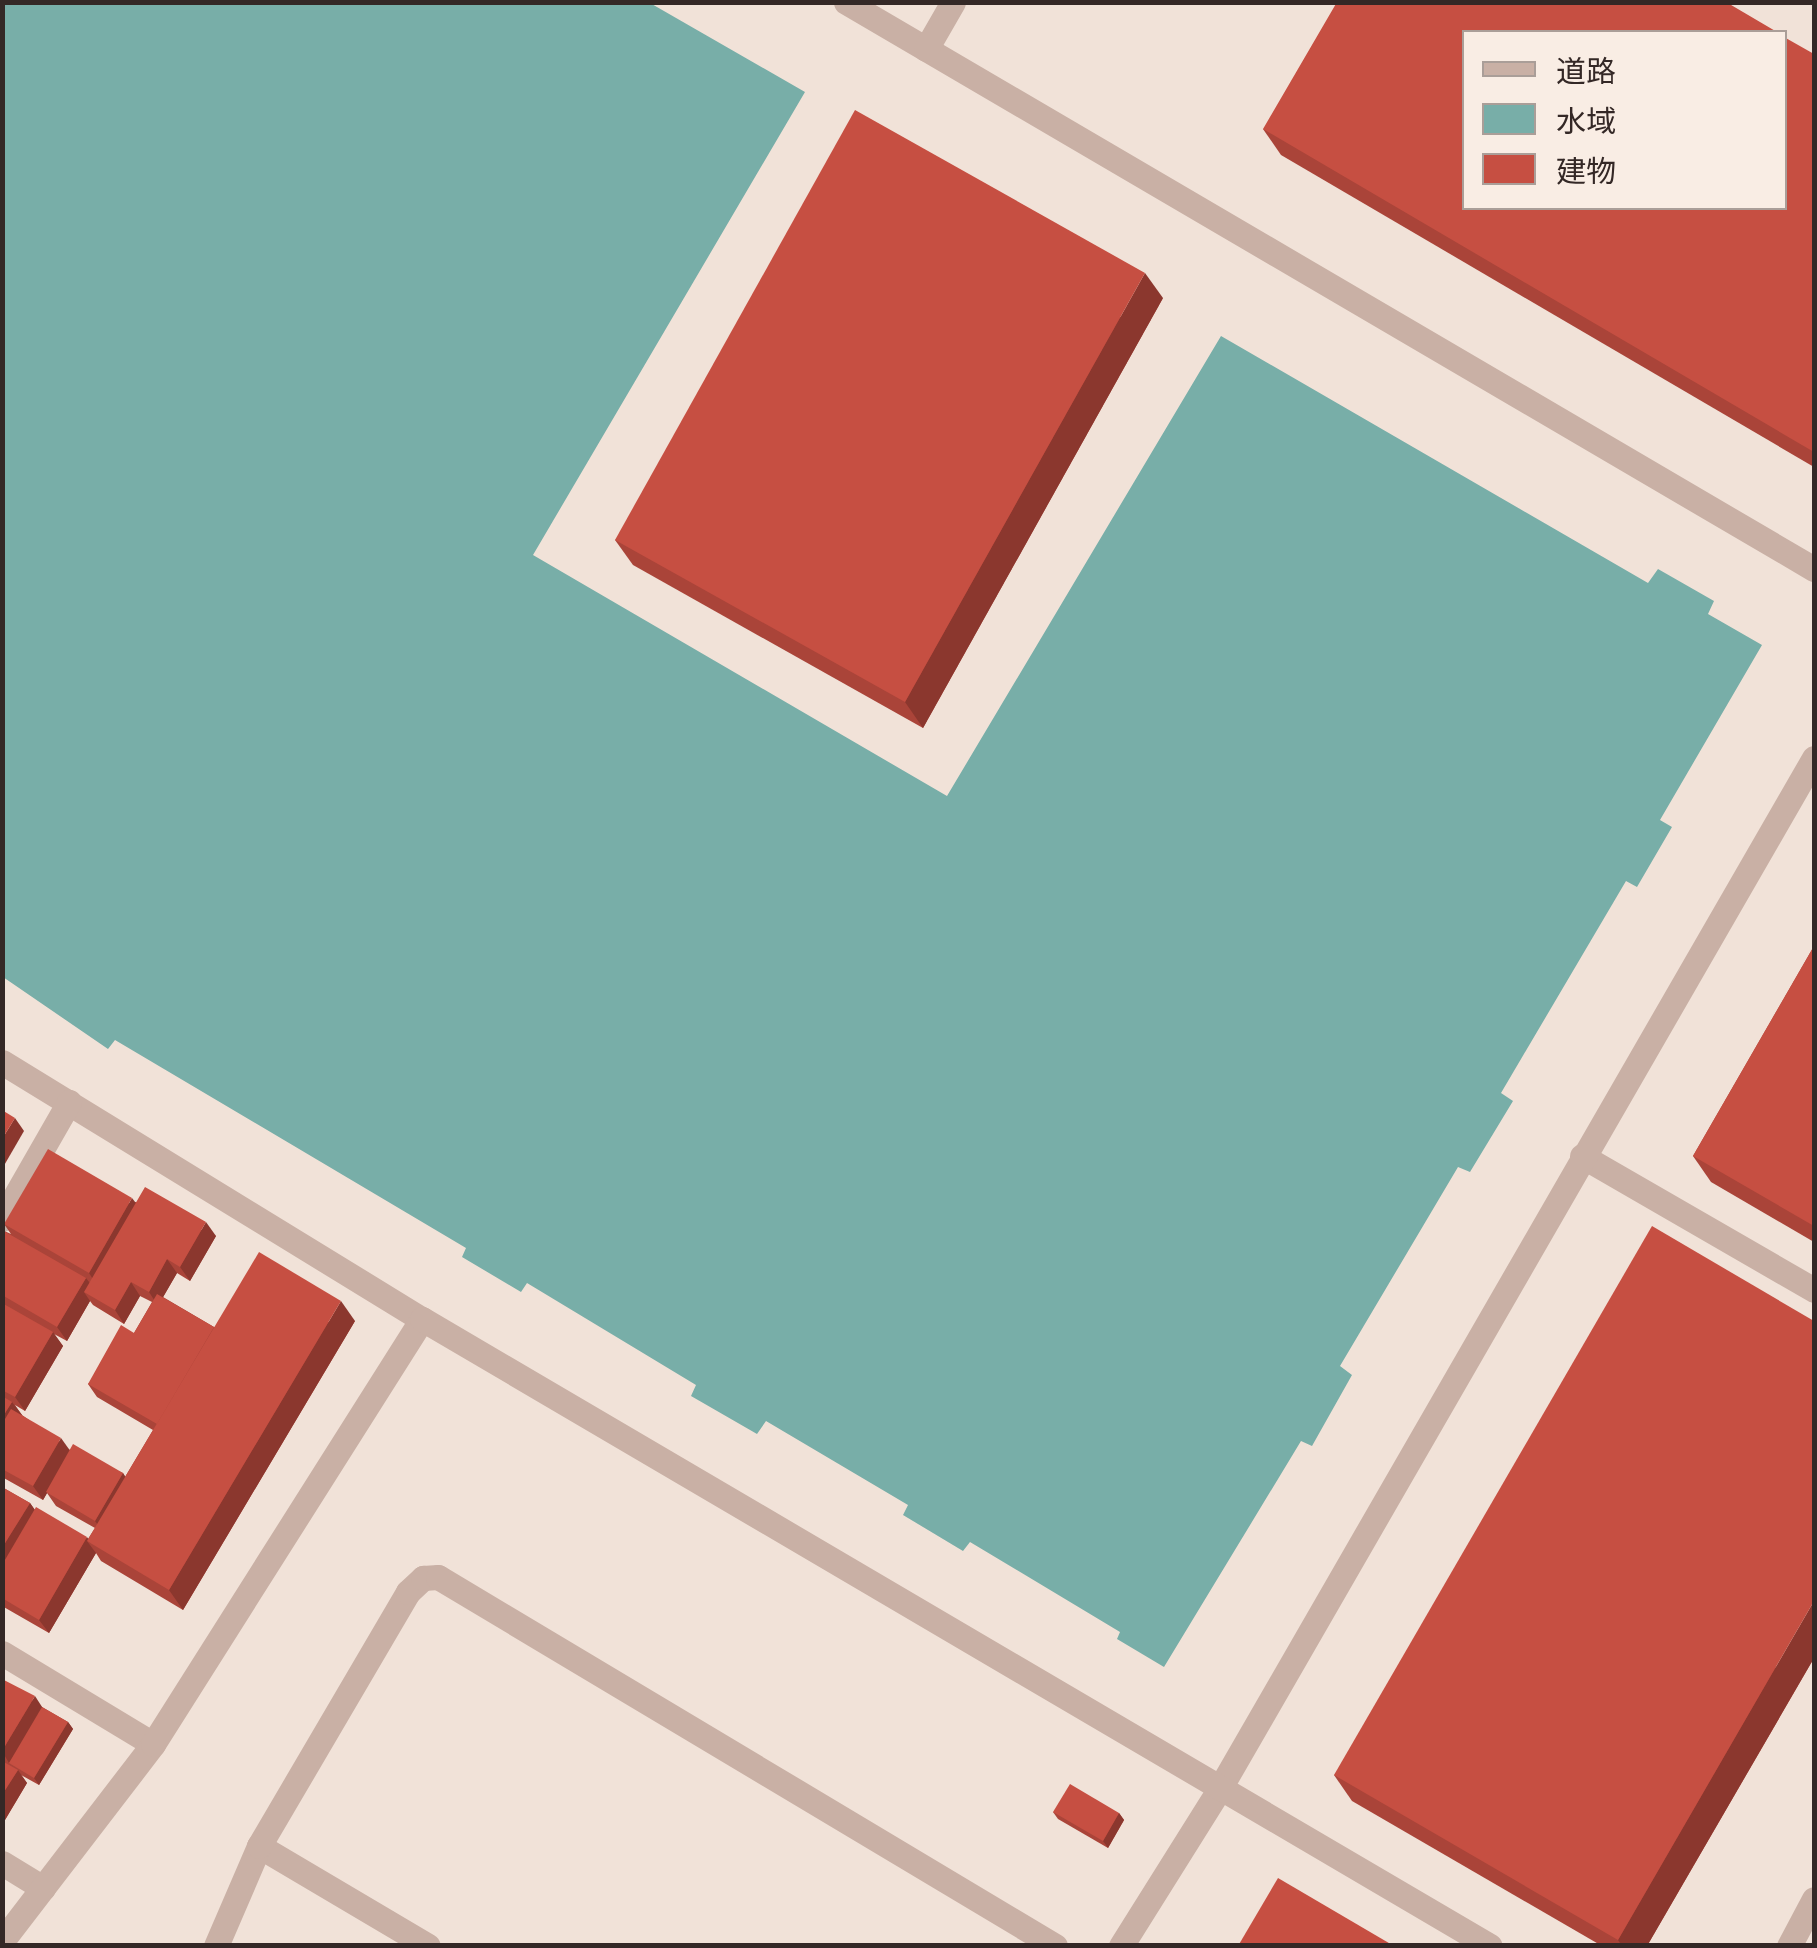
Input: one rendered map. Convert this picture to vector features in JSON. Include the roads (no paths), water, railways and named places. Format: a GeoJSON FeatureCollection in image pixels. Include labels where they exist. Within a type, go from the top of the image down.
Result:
{"type":"FeatureCollection","features":[{"type":"Feature","properties":{"kind":"street"},"geometry":{"type":"LineString","coordinates":[[846,2],[1814,568]]}},
{"type":"Feature","properties":{"kind":"street"},"geometry":{"type":"LineString","coordinates":[[926,50],[953,2]]}},
{"type":"Feature","properties":{"kind":"street"},"geometry":{"type":"LineString","coordinates":[[1121,1946],[1131,1939],[1220,1788],[1814,758]]}},
{"type":"Feature","properties":{"kind":"street"},"geometry":{"type":"LineString","coordinates":[[2,1062],[422,1318],[1490,1946]]}},
{"type":"Feature","properties":{"kind":"street"},"geometry":{"type":"LineString","coordinates":[[2,1218],[69,1102]]}},
{"type":"Feature","properties":{"kind":"street"},"geometry":{"type":"LineString","coordinates":[[1582,1156],[1814,1290]]}},
{"type":"Feature","properties":{"kind":"street"},"geometry":{"type":"LineString","coordinates":[[2,1941],[153,1744],[422,1318]]}},
{"type":"Feature","properties":{"kind":"street"},"geometry":{"type":"LineString","coordinates":[[216,1946],[259,1846],[408,1592],[423,1578],[438,1578],[1055,1946]]}},
{"type":"Feature","properties":{"kind":"street"},"geometry":{"type":"LineString","coordinates":[[2,1652],[153,1744]]}},
{"type":"Feature","properties":{"kind":"street"},"geometry":{"type":"LineString","coordinates":[[259,1846],[428,1946]]}},
{"type":"Feature","properties":{"kind":"street"},"geometry":{"type":"LineString","coordinates":[[2,1863],[43,1888]]}},
{"type":"Feature","properties":{"kind":"street"},"geometry":{"type":"LineString","coordinates":[[1789,1946],[1814,1900]]}},
{"type":"Feature","properties":{"kind":"water"},"geometry":{"type":"Polygon","coordinates":[[[2,3],[650,3],[805,92],[533,555],[947,796],[1221,336],[1648,583],[1658,569],[1714,601],[1708,614],[1762,645],[1660,820],[1672,827],[1637,887],[1626,881],[1501,1093],[1513,1101],[1470,1172],[1458,1167],[1340,1366],[1352,1375],[1312,1446],[1301,1441],[1164,1667],[1117,1639],[1120,1632],[970,1542],[963,1551],[903,1515],[908,1505],[766,1421],[757,1434],[691,1396],[696,1385],[527,1283],[521,1292],[462,1257],[466,1248],[115,1040],[108,1049],[3,977],[2,3]]]}}]}
